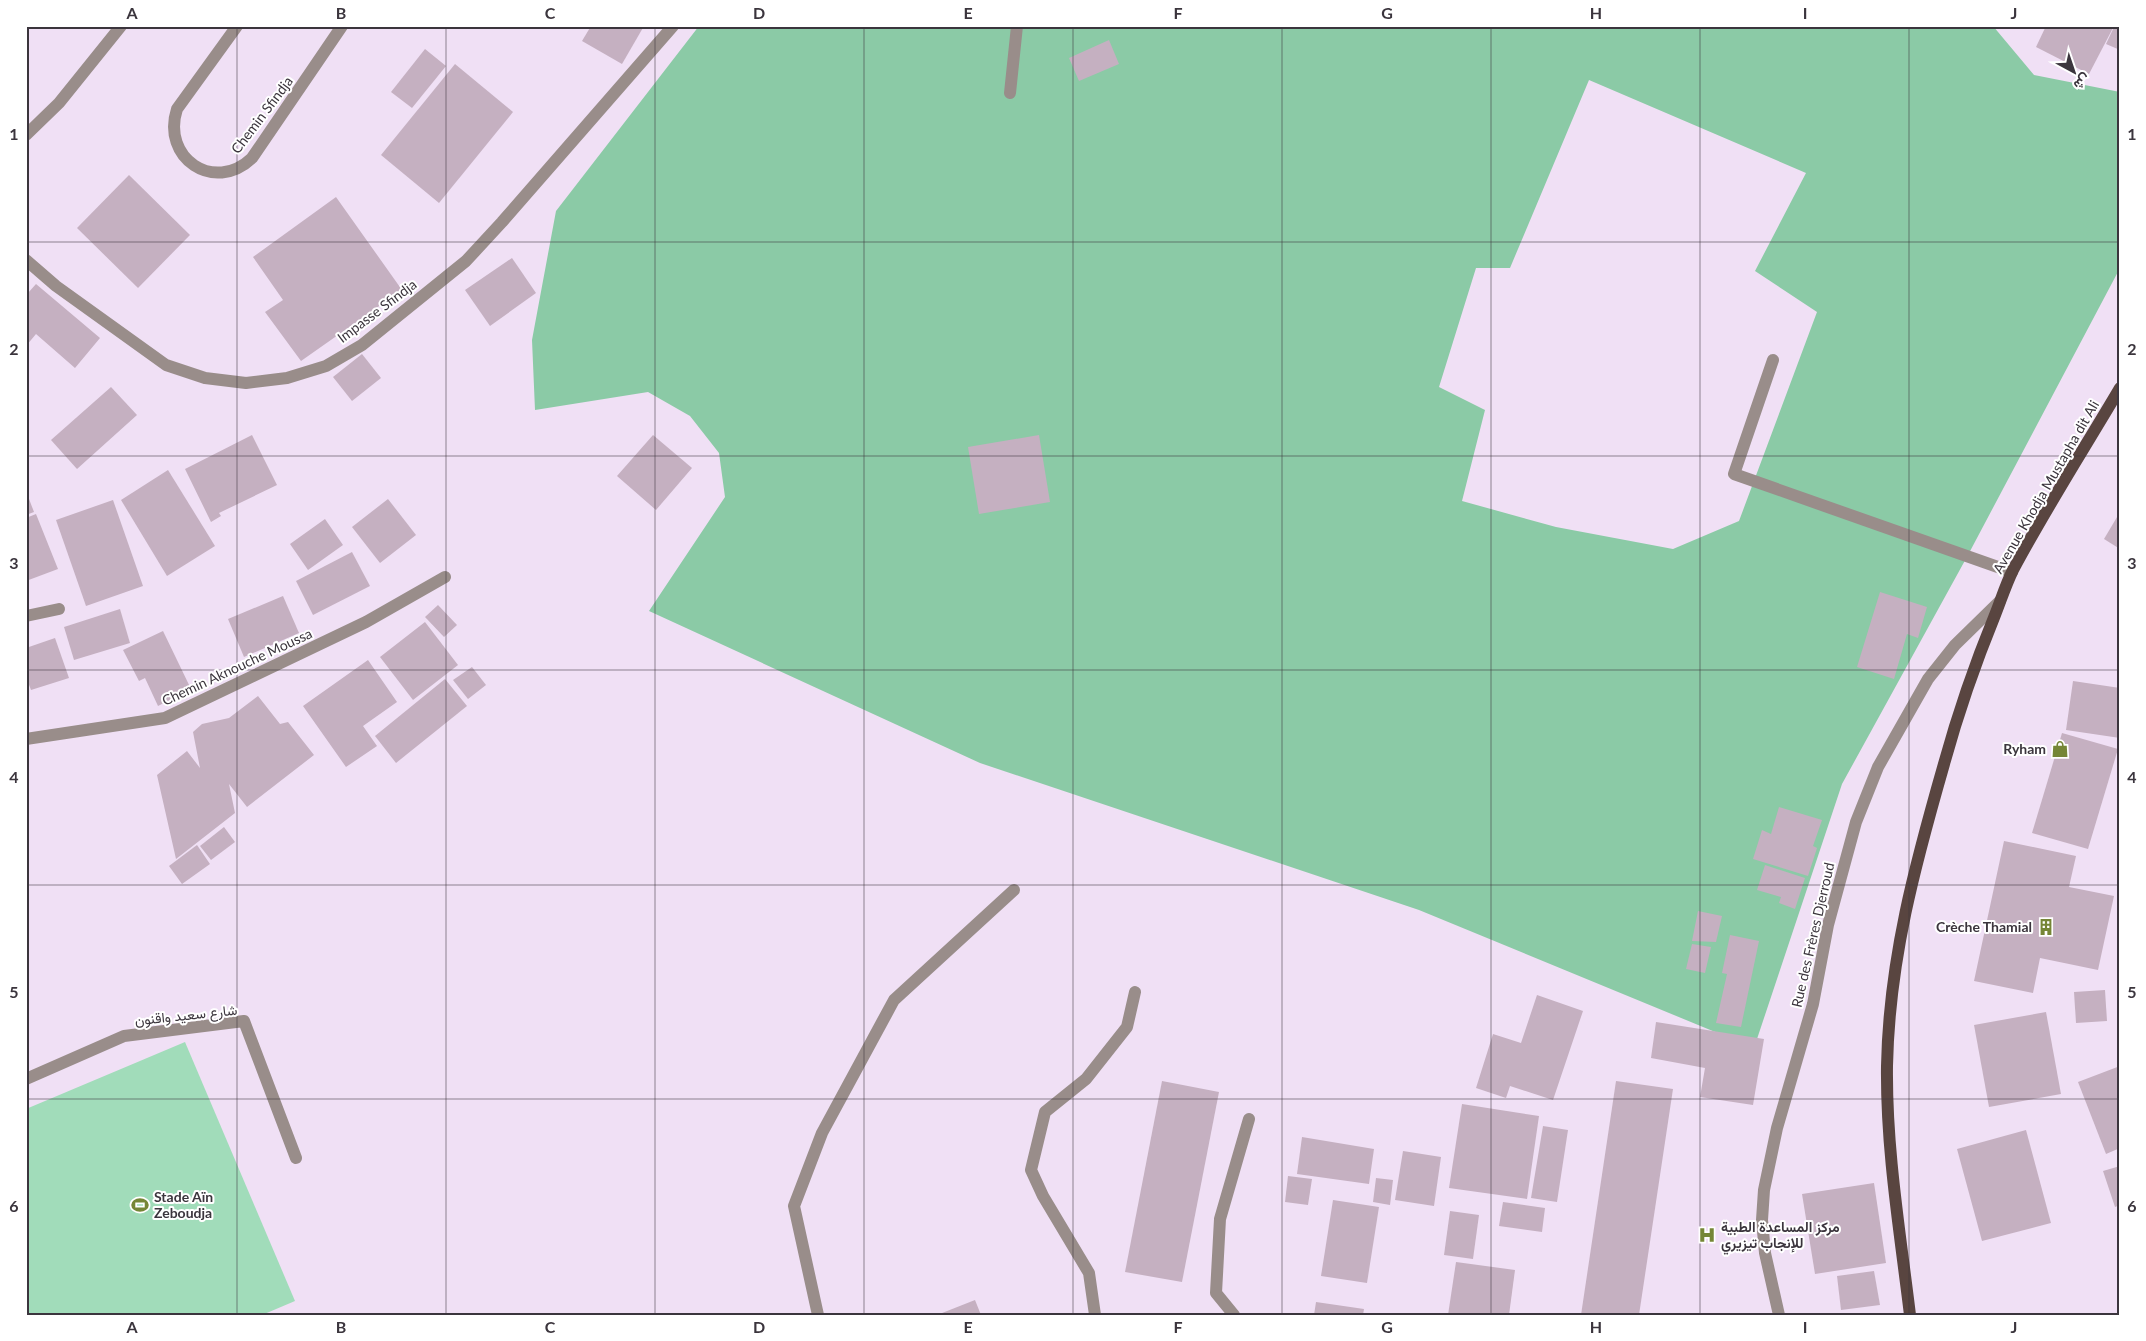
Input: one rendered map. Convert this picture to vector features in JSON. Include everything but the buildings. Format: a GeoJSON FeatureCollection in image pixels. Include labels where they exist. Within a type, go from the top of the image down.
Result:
{"type":"FeatureCollection","features":[{"type":"Feature","properties":{"kind":"main road","name":"Avenue Khodja Mustapha dit Ali"},"geometry":{"type":"LineString","coordinates":[[1910,1315],[1889,1134],[1887,1066],[1890,1002],[1897,948],[1921,843],[1958,714],[1976,661],[2012,572],[2120,388]]}},
{"type":"Feature","properties":{"kind":"street"},"geometry":{"type":"LineString","coordinates":[[26,135],[59,103],[121,26]]}},
{"type":"Feature","properties":{"kind":"street","name":"Chemin Sfindja"},"geometry":{"type":"LineString","coordinates":[[237,26],[178,109],[174,119],[174,130],[179,150],[194,165],[214,172],[235,170],[252,158],[342,26]]}},
{"type":"Feature","properties":{"kind":"street","name":"Impasse Sfindja"},"geometry":{"type":"LineString","coordinates":[[26,260],[56,286],[166,365],[205,378],[246,383],[287,378],[326,366],[362,345],[466,261],[673,26]]}},
{"type":"Feature","properties":{"kind":"street"},"geometry":{"type":"LineString","coordinates":[[1010,93],[1017,26]]}},
{"type":"Feature","properties":{"kind":"street"},"geometry":{"type":"LineString","coordinates":[[1773,360],[1734,474],[2012,572]]}},
{"type":"Feature","properties":{"kind":"street","name":"Chemin Aknouche Moussa"},"geometry":{"type":"LineString","coordinates":[[26,739],[165,718],[366,622],[445,577]]}},
{"type":"Feature","properties":{"kind":"street","name":"Rue des Frères Djerroud"},"geometry":{"type":"LineString","coordinates":[[1779,1315],[1764,1253],[1762,1220],[1764,1190],[1777,1128],[1813,1004],[1828,924],[1856,822],[1878,767],[1928,679],[1955,645],[2000,601]]}},
{"type":"Feature","properties":{"kind":"street"},"geometry":{"type":"LineString","coordinates":[[26,616],[59,609]]}},
{"type":"Feature","properties":{"kind":"street"},"geometry":{"type":"LineString","coordinates":[[818,1315],[794,1206],[822,1133],[894,1000],[1014,890]]}},
{"type":"Feature","properties":{"kind":"street"},"geometry":{"type":"LineString","coordinates":[[1095,1315],[1089,1273],[1043,1196],[1031,1170],[1045,1112],[1086,1079],[1127,1027],[1135,992]]}},
{"type":"Feature","properties":{"kind":"street","name":"شارع سعيد واقنون"},"geometry":{"type":"LineString","coordinates":[[26,1079],[124,1036],[244,1021],[296,1158]]}},
{"type":"Feature","properties":{"kind":"street"},"geometry":{"type":"LineString","coordinates":[[1234,1315],[1216,1293],[1220,1219],[1250,1119]]}},
{"type":"Feature","properties":{"kind":"green space"},"geometry":{"type":"Polygon","coordinates":[[[699,26],[1993,26],[2034,75],[2120,92],[2120,268],[1968,555],[1842,784],[1754,1048],[1419,910],[980,763],[649,611],[725,497],[719,453],[690,416],[648,392],[535,410],[532,340],[556,211],[699,26]],[[1589,80],[1510,268],[1476,268],[1439,387],[1485,410],[1462,501],[1556,527],[1673,549],[1739,521],[1817,312],[1755,271],[1806,173],[1589,80]]]}},
{"type":"Feature","properties":{"kind":"green space","name":"Stade Aïn Zeboudja"},"geometry":{"type":"Polygon","coordinates":[[[185,1042],[295,1301],[262,1315],[26,1315],[26,1109],[185,1042]]]}},
{"type":"Feature","properties":{"kind":"place","name":"Ryham"},"geometry":{"type":"Point","coordinates":[2060,749]}},
{"type":"Feature","properties":{"kind":"place","name":"Crèche Thamial"},"geometry":{"type":"Point","coordinates":[2046,927]}},
{"type":"Feature","properties":{"kind":"place","name":"Stade Aïn Zeboudja"},"geometry":{"type":"Point","coordinates":[140,1205]}},
{"type":"Feature","properties":{"kind":"place","name":"مركز المساعدة الطبية للإنجاب تيزيري"},"geometry":{"type":"Point","coordinates":[1707,1235]}}]}
